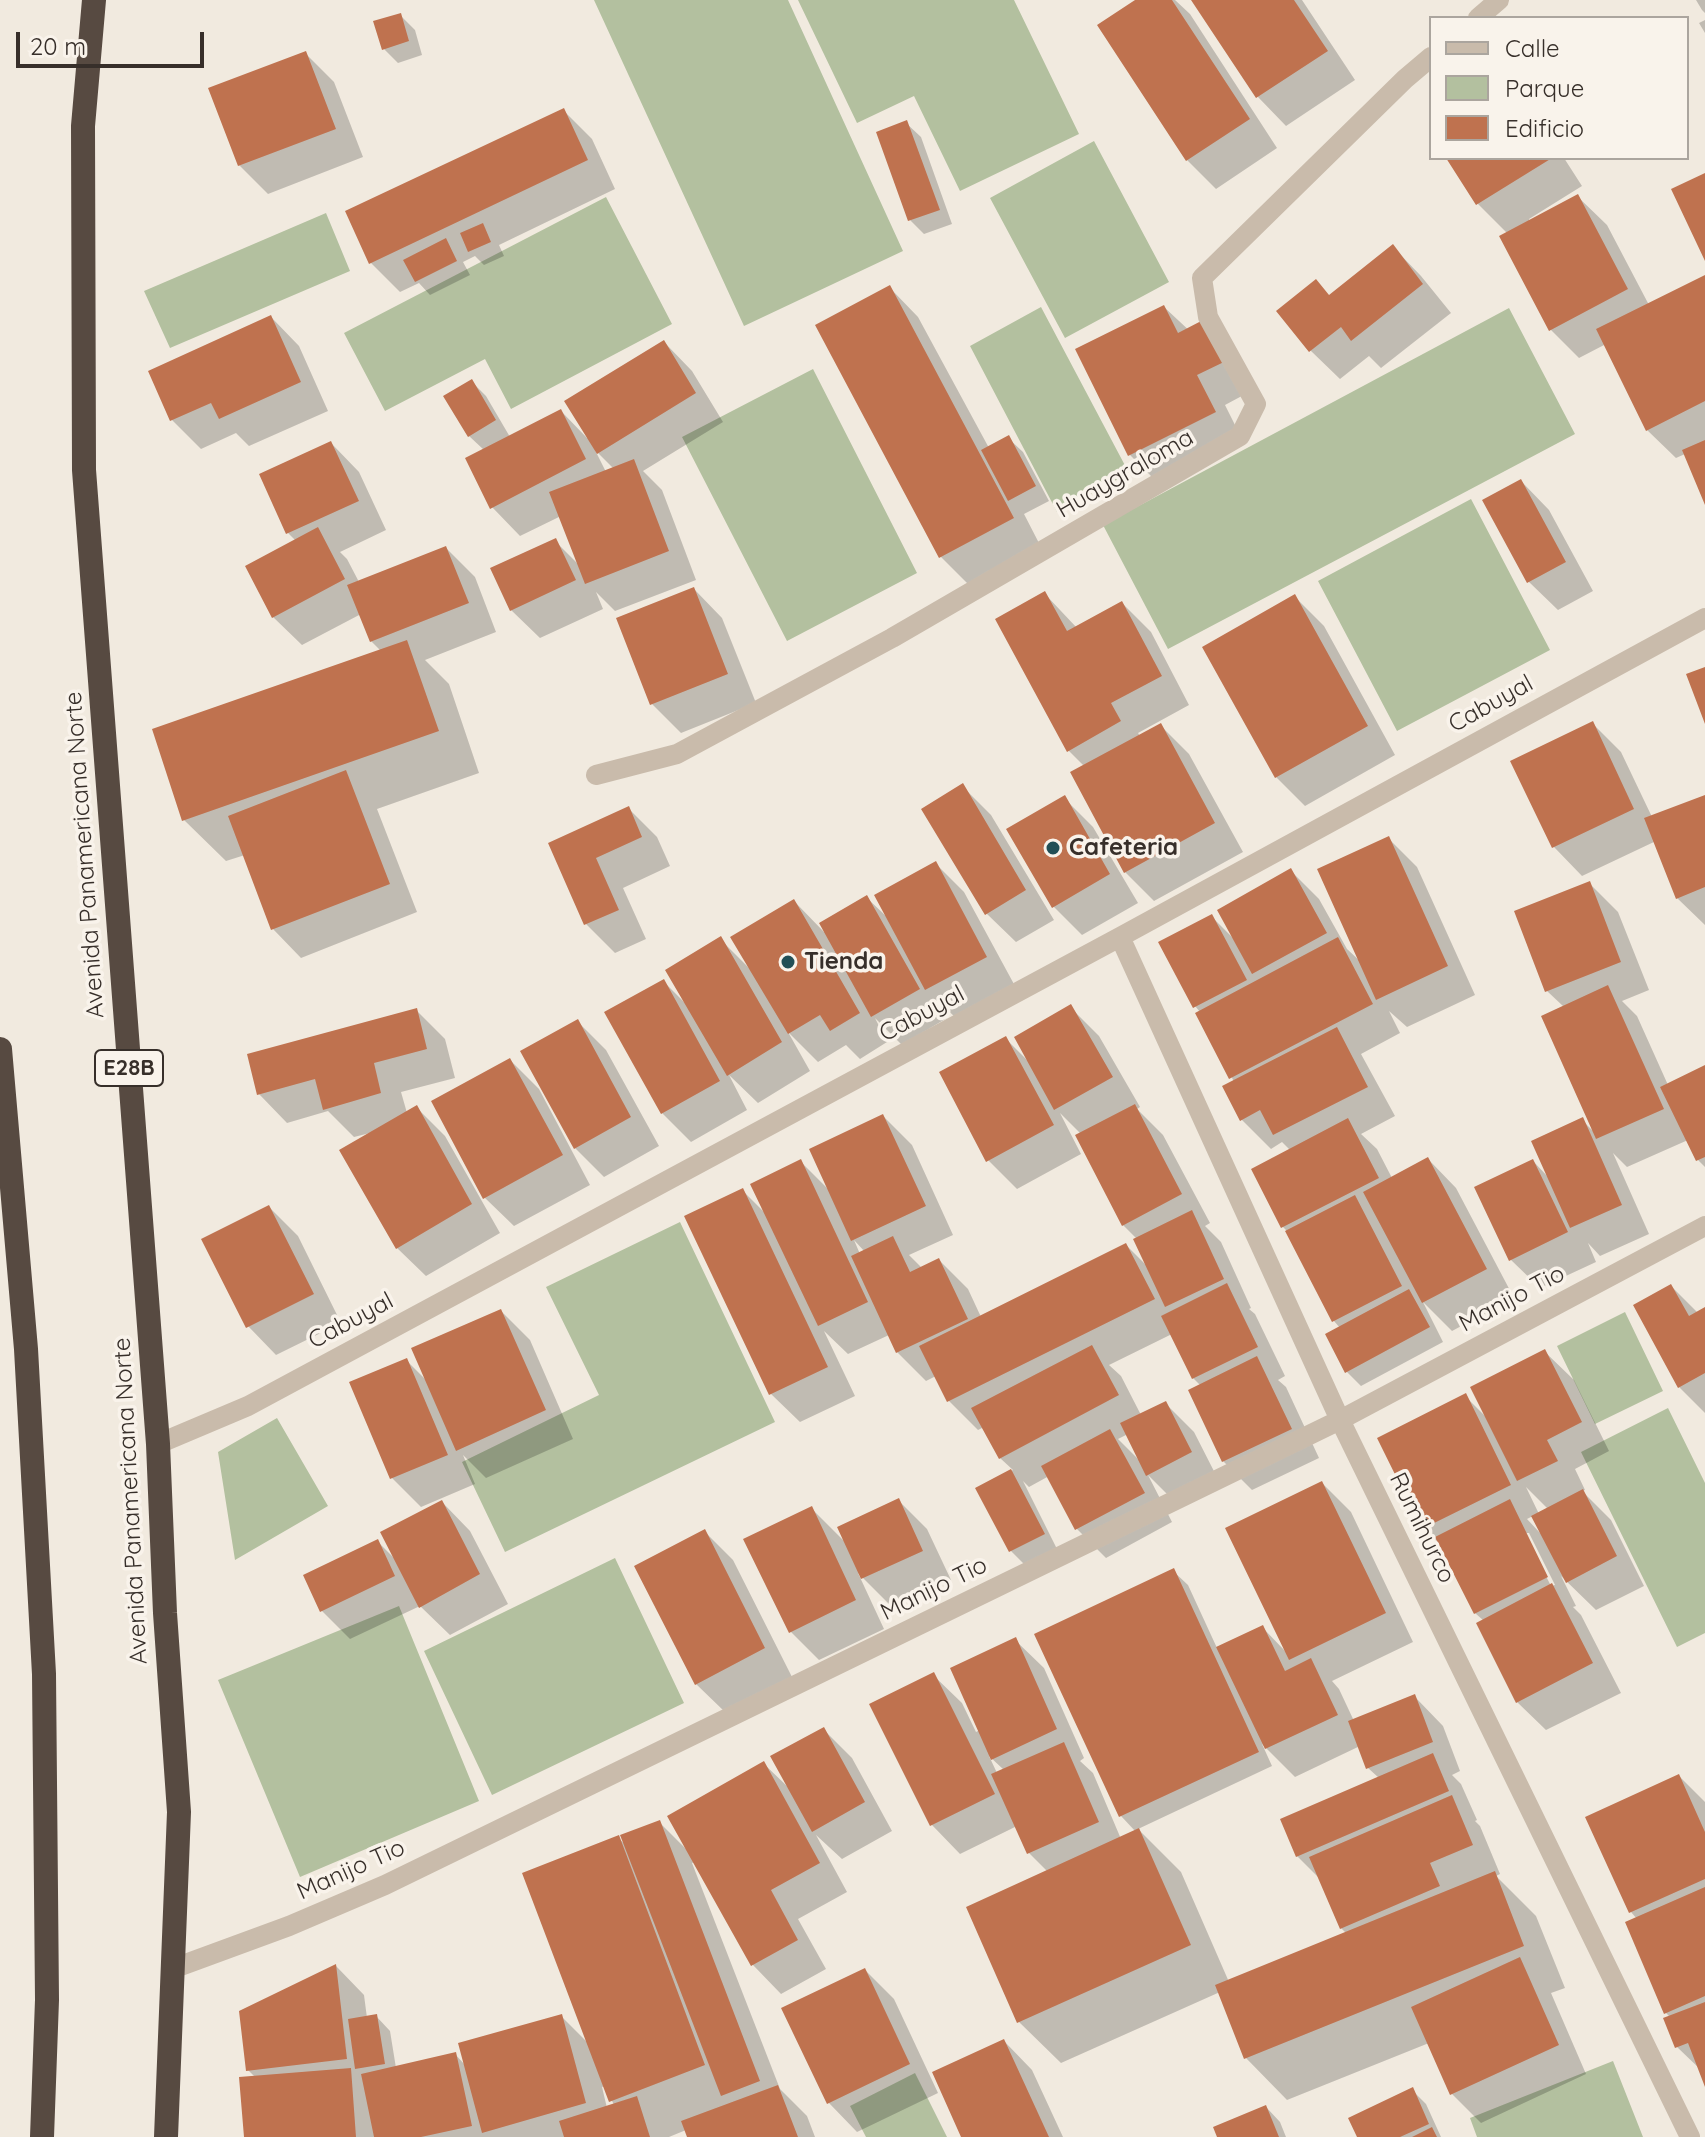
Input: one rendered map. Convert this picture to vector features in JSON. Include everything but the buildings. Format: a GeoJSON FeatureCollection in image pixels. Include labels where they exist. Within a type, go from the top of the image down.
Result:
{"type":"FeatureCollection","features":[{"type":"Feature","properties":{"kind":"highway","name":"Avenida Panamericana Norte"},"geometry":{"type":"LineString","coordinates":[[94,0],[83,126],[84,470],[158,1444],[165,1613],[179,1812],[166,2137]]}},
{"type":"Feature","properties":{"kind":"highway"},"geometry":{"type":"LineString","coordinates":[[0,1049],[26,1349],[44,1674],[47,2000],[42,2137]]}},
{"type":"Feature","properties":{"kind":"street"},"geometry":{"type":"LineString","coordinates":[[1480,16],[1499,0]]}},
{"type":"Feature","properties":{"kind":"street","name":"Huaygraloma"},"geometry":{"type":"LineString","coordinates":[[596,775],[677,754],[892,638],[1240,436],[1256,404],[1208,317],[1202,278],[1429,59]]}},
{"type":"Feature","properties":{"kind":"street","name":"Cabuyal"},"geometry":{"type":"LineString","coordinates":[[158,1444],[248,1406],[1705,618]]}},
{"type":"Feature","properties":{"kind":"street","name":"Rumihurco"},"geometry":{"type":"LineString","coordinates":[[1120,937],[1340,1420],[1690,2137]]}},
{"type":"Feature","properties":{"kind":"street","name":"Manijo Tio"},"geometry":{"type":"LineString","coordinates":[[172,1969],[289,1926],[385,1885],[1340,1420],[1705,1226]]}},
{"type":"Feature","properties":{"kind":"green space"},"geometry":{"type":"Polygon","coordinates":[[[594,0],[788,0],[903,251],[744,326],[594,0]]]}},
{"type":"Feature","properties":{"kind":"green space"},"geometry":{"type":"Polygon","coordinates":[[[798,0],[1014,0],[1079,134],[960,191],[914,96],[857,123],[798,0]]]}},
{"type":"Feature","properties":{"kind":"green space"},"geometry":{"type":"Polygon","coordinates":[[[1094,141],[1169,282],[1065,338],[990,198],[1094,141]]]}},
{"type":"Feature","properties":{"kind":"green space"},"geometry":{"type":"Polygon","coordinates":[[[606,197],[672,324],[511,409],[485,359],[385,411],[344,333],[606,197]]]}},
{"type":"Feature","properties":{"kind":"green space"},"geometry":{"type":"Polygon","coordinates":[[[326,213],[350,271],[170,348],[144,291],[326,213]]]}},
{"type":"Feature","properties":{"kind":"green space"},"geometry":{"type":"Polygon","coordinates":[[[1041,307],[1129,473],[1057,512],[970,346],[1041,307]]]}},
{"type":"Feature","properties":{"kind":"green space"},"geometry":{"type":"Polygon","coordinates":[[[1509,308],[1575,434],[1168,649],[1103,525],[1509,308]]]}},
{"type":"Feature","properties":{"kind":"green space"},"geometry":{"type":"Polygon","coordinates":[[[813,369],[917,573],[787,641],[682,437],[813,369]]]}},
{"type":"Feature","properties":{"kind":"green space"},"geometry":{"type":"Polygon","coordinates":[[[1471,499],[1550,650],[1397,731],[1318,581],[1471,499]]]}},
{"type":"Feature","properties":{"kind":"green space"},"geometry":{"type":"Polygon","coordinates":[[[680,1222],[775,1422],[505,1552],[462,1462],[599,1395],[546,1287],[680,1222]]]}},
{"type":"Feature","properties":{"kind":"green space"},"geometry":{"type":"Polygon","coordinates":[[[1625,1312],[1663,1391],[1595,1424],[1557,1346],[1625,1312]]]}},
{"type":"Feature","properties":{"kind":"green space"},"geometry":{"type":"Polygon","coordinates":[[[1668,1408],[1705,1483],[1705,1633],[1677,1647],[1581,1452],[1668,1408]]]}},
{"type":"Feature","properties":{"kind":"green space"},"geometry":{"type":"Polygon","coordinates":[[[277,1418],[328,1506],[235,1560],[218,1452],[277,1418]]]}},
{"type":"Feature","properties":{"kind":"green space"},"geometry":{"type":"Polygon","coordinates":[[[615,1558],[684,1703],[492,1795],[424,1651],[615,1558]]]}},
{"type":"Feature","properties":{"kind":"green space"},"geometry":{"type":"Polygon","coordinates":[[[399,1606],[479,1801],[300,1877],[218,1680],[399,1606]]]}},
{"type":"Feature","properties":{"kind":"green space"},"geometry":{"type":"Polygon","coordinates":[[[1613,2061],[1643,2137],[1477,2137],[1470,2118],[1613,2061]]]}},
{"type":"Feature","properties":{"kind":"green space"},"geometry":{"type":"Polygon","coordinates":[[[915,2073],[947,2137],[866,2137],[850,2106],[915,2073]]]}},
{"type":"Feature","properties":{"kind":"place","name":"Cafeteria"},"geometry":{"type":"Point","coordinates":[1053,848]}},
{"type":"Feature","properties":{"kind":"place","name":"Tienda"},"geometry":{"type":"Point","coordinates":[788,962]}}]}
